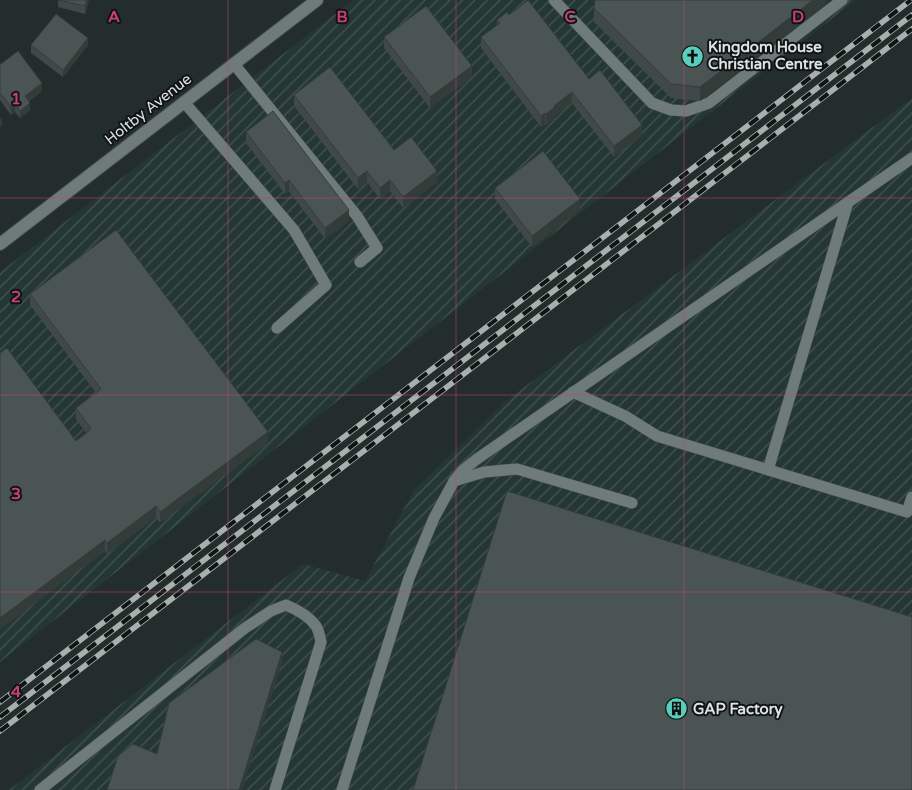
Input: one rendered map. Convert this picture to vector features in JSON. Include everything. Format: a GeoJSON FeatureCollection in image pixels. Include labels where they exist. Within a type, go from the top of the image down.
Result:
{"type":"FeatureCollection","features":[{"type":"Feature","properties":{"kind":"street","name":"Holtby Avenue"},"geometry":{"type":"LineString","coordinates":[[0,244],[317,0]]}},
{"type":"Feature","properties":{"kind":"lane"},"geometry":{"type":"LineString","coordinates":[[554,0],[652,103],[670,110],[686,111],[709,103],[842,0]]}},
{"type":"Feature","properties":{"kind":"lane"},"geometry":{"type":"LineString","coordinates":[[234,64],[357,216],[377,248],[360,262]]}},
{"type":"Feature","properties":{"kind":"lane"},"geometry":{"type":"LineString","coordinates":[[184,102],[294,230],[326,286],[277,328]]}},
{"type":"Feature","properties":{"kind":"lane"},"geometry":{"type":"LineString","coordinates":[[342,790],[409,578],[434,518],[454,481],[463,470],[912,158]]}},
{"type":"Feature","properties":{"kind":"lane"},"geometry":{"type":"LineString","coordinates":[[768,470],[848,202]]}},
{"type":"Feature","properties":{"kind":"lane"},"geometry":{"type":"LineString","coordinates":[[573,392],[625,416],[657,436],[908,512],[912,497]]}},
{"type":"Feature","properties":{"kind":"lane"},"geometry":{"type":"LineString","coordinates":[[454,481],[484,472],[517,469],[632,503]]}},
{"type":"Feature","properties":{"kind":"lane"},"geometry":{"type":"LineString","coordinates":[[40,790],[245,628],[271,611],[286,605],[302,613],[317,627],[322,642],[275,790]]}},
{"type":"Feature","properties":{"kind":"shaded area"},"geometry":{"type":"Polygon","coordinates":[[[353,0],[856,0],[0,662],[0,272],[353,0]]]}},
{"type":"Feature","properties":{"kind":"shaded area"},"geometry":{"type":"Polygon","coordinates":[[[912,98],[912,790],[9,790],[303,564],[365,581],[414,490],[507,400],[912,98]]]}},
{"type":"Feature","properties":{"kind":"building"},"geometry":{"type":"Polygon","coordinates":[[[58,0],[87,0],[85,6],[58,0]]]}},
{"type":"Feature","properties":{"kind":"building"},"geometry":{"type":"Polygon","coordinates":[[[528,0],[589,79],[600,70],[642,125],[614,146],[572,92],[541,116],[481,37],[500,23],[497,20],[507,12],[509,15],[528,0]]]}},
{"type":"Feature","properties":{"kind":"building","name":"Kingdom House Christian Centre"},"geometry":{"type":"Polygon","coordinates":[[[595,0],[813,0],[700,87],[671,84],[594,8],[595,0]]]}},
{"type":"Feature","properties":{"kind":"building"},"geometry":{"type":"Polygon","coordinates":[[[426,6],[472,66],[430,97],[384,37],[426,6]]]}},
{"type":"Feature","properties":{"kind":"building"},"geometry":{"type":"Polygon","coordinates":[[[56,14],[88,38],[63,70],[31,45],[56,14]]]}},
{"type":"Feature","properties":{"kind":"building"},"geometry":{"type":"Polygon","coordinates":[[[18,51],[42,83],[25,96],[30,103],[20,111],[15,104],[11,107],[0,93],[0,63],[18,51]]]}},
{"type":"Feature","properties":{"kind":"building"},"geometry":{"type":"Polygon","coordinates":[[[330,67],[394,150],[411,137],[437,171],[403,197],[390,180],[380,188],[367,171],[358,178],[294,95],[330,67]]]}},
{"type":"Feature","properties":{"kind":"building"},"geometry":{"type":"Polygon","coordinates":[[[273,111],[349,210],[325,228],[289,180],[285,183],[246,132],[273,111]]]}},
{"type":"Feature","properties":{"kind":"building"},"geometry":{"type":"Polygon","coordinates":[[[543,151],[580,199],[532,236],[495,188],[543,151]]]}},
{"type":"Feature","properties":{"kind":"building"},"geometry":{"type":"Polygon","coordinates":[[[116,230],[268,432],[160,512],[156,506],[107,543],[105,540],[0,618],[0,353],[7,348],[76,441],[91,429],[76,408],[101,389],[30,294],[116,230]]]}},
{"type":"Feature","properties":{"kind":"building","name":"GAP Factory"},"geometry":{"type":"Polygon","coordinates":[[[507,491],[912,617],[912,790],[413,790],[507,491]]]}},
{"type":"Feature","properties":{"kind":"building"},"geometry":{"type":"Polygon","coordinates":[[[256,639],[282,652],[239,790],[107,790],[118,756],[133,744],[157,754],[169,703],[256,639]]]}},
{"type":"Feature","properties":{"kind":"railway"},"geometry":{"type":"LineString","coordinates":[[0,702],[911,0]]}},
{"type":"Feature","properties":{"kind":"railway"},"geometry":{"type":"LineString","coordinates":[[0,717],[912,15]]}},
{"type":"Feature","properties":{"kind":"railway"},"geometry":{"type":"LineString","coordinates":[[0,731],[912,29]]}},
{"type":"Feature","properties":{"kind":"place","name":"Kingdom House Christian Centre"},"geometry":{"type":"Point","coordinates":[692,56]}},
{"type":"Feature","properties":{"kind":"place","name":"GAP Factory"},"geometry":{"type":"Point","coordinates":[677,709]}}]}
